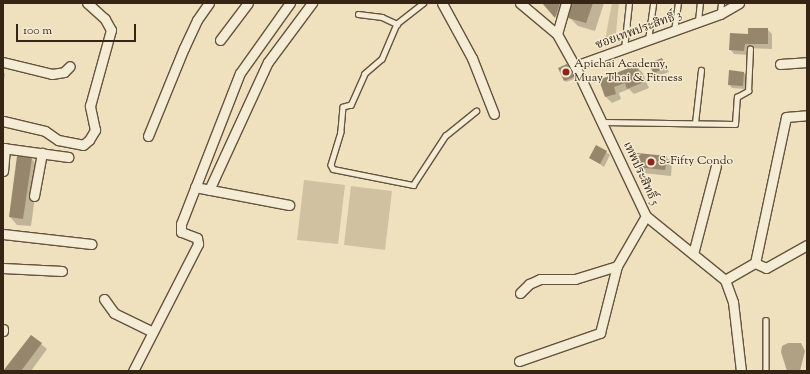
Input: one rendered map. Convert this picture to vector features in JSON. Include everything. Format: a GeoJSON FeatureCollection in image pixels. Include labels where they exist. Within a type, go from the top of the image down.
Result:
{"type":"FeatureCollection","features":[{"type":"Feature","properties":{"kind":"street"},"geometry":{"type":"LineString","coordinates":[[3,121],[45,131],[58,140],[83,145],[89,140],[94,130],[90,106],[112,30],[105,19],[87,3]]}},
{"type":"Feature","properties":{"kind":"street"},"geometry":{"type":"LineString","coordinates":[[148,136],[184,48],[197,20],[209,3]]}},
{"type":"Feature","properties":{"kind":"street"},"geometry":{"type":"LineString","coordinates":[[220,40],[248,3]]}},
{"type":"Feature","properties":{"kind":"street"},"geometry":{"type":"LineString","coordinates":[[133,371],[198,244],[197,238],[184,234],[180,230],[195,187],[244,64],[290,3]]}},
{"type":"Feature","properties":{"kind":"street"},"geometry":{"type":"LineString","coordinates":[[210,190],[268,62],[312,3]]}},
{"type":"Feature","properties":{"kind":"street"},"geometry":{"type":"LineString","coordinates":[[442,3],[472,58],[494,114]]}},
{"type":"Feature","properties":{"kind":"street","name":"เทพประสิทธิ์ 5"},"geometry":{"type":"LineString","coordinates":[[520,3],[557,34],[603,122],[646,216],[725,280]]}},
{"type":"Feature","properties":{"kind":"street"},"geometry":{"type":"LineString","coordinates":[[557,34],[566,3]]}},
{"type":"Feature","properties":{"kind":"street","name":"ซอยเทพประสิทธิ์ 3"},"geometry":{"type":"LineString","coordinates":[[575,66],[720,14],[738,3]]}},
{"type":"Feature","properties":{"kind":"street"},"geometry":{"type":"LineString","coordinates":[[3,62],[52,74],[64,72],[70,66]]}},
{"type":"Feature","properties":{"kind":"street"},"geometry":{"type":"LineString","coordinates":[[780,64],[807,62]]}},
{"type":"Feature","properties":{"kind":"street"},"geometry":{"type":"LineString","coordinates":[[741,371],[733,302],[725,280],[755,263],[786,117],[807,115]]}},
{"type":"Feature","properties":{"kind":"street"},"geometry":{"type":"LineString","coordinates":[[3,171],[4,148],[68,157]]}},
{"type":"Feature","properties":{"kind":"street"},"geometry":{"type":"LineString","coordinates":[[34,196],[42,153]]}},
{"type":"Feature","properties":{"kind":"street"},"geometry":{"type":"LineString","coordinates":[[693,254],[716,166]]}},
{"type":"Feature","properties":{"kind":"street"},"geometry":{"type":"LineString","coordinates":[[195,187],[289,205]]}},
{"type":"Feature","properties":{"kind":"street"},"geometry":{"type":"LineString","coordinates":[[519,361],[600,333],[617,266],[646,216]]}},
{"type":"Feature","properties":{"kind":"street"},"geometry":{"type":"LineString","coordinates":[[3,234],[91,244]]}},
{"type":"Feature","properties":{"kind":"street"},"geometry":{"type":"LineString","coordinates":[[755,263],[766,268],[807,245]]}},
{"type":"Feature","properties":{"kind":"street"},"geometry":{"type":"LineString","coordinates":[[520,293],[529,284],[540,279],[575,278],[617,266]]}},
{"type":"Feature","properties":{"kind":"street"},"geometry":{"type":"LineString","coordinates":[[3,268],[62,271]]}},
{"type":"Feature","properties":{"kind":"street"},"geometry":{"type":"LineString","coordinates":[[104,299],[114,313],[152,332]]}},
{"type":"Feature","properties":{"kind":"lane"},"geometry":{"type":"LineString","coordinates":[[424,3],[396,24],[382,59],[365,74],[351,105],[343,107],[341,132],[331,165],[333,169],[413,185],[445,136],[476,111]]}},
{"type":"Feature","properties":{"kind":"lane"},"geometry":{"type":"LineString","coordinates":[[624,48],[629,3]]}},
{"type":"Feature","properties":{"kind":"lane"},"geometry":{"type":"LineString","coordinates":[[648,40],[653,3]]}},
{"type":"Feature","properties":{"kind":"lane"},"geometry":{"type":"LineString","coordinates":[[674,31],[678,3]]}},
{"type":"Feature","properties":{"kind":"lane"},"geometry":{"type":"LineString","coordinates":[[698,22],[700,3]]}},
{"type":"Feature","properties":{"kind":"lane"},"geometry":{"type":"LineString","coordinates":[[720,14],[721,3]]}},
{"type":"Feature","properties":{"kind":"lane"},"geometry":{"type":"LineString","coordinates":[[358,14],[382,17],[396,24]]}},
{"type":"Feature","properties":{"kind":"lane"},"geometry":{"type":"LineString","coordinates":[[603,122],[735,124],[737,97],[748,91],[750,49]]}},
{"type":"Feature","properties":{"kind":"lane"},"geometry":{"type":"LineString","coordinates":[[695,124],[701,70]]}},
{"type":"Feature","properties":{"kind":"lane"},"geometry":{"type":"LineString","coordinates":[[766,320],[766,371]]}},
{"type":"Feature","properties":{"kind":"shaded area"},"geometry":{"type":"Polygon","coordinates":[[[612,3],[619,3],[615,43],[604,45],[612,3]]]}},
{"type":"Feature","properties":{"kind":"shaded area"},"geometry":{"type":"Polygon","coordinates":[[[304,180],[345,185],[338,244],[297,240],[304,180]]]}},
{"type":"Feature","properties":{"kind":"shaded area"},"geometry":{"type":"Polygon","coordinates":[[[351,186],[392,191],[385,250],[344,245],[351,186]]]}},
{"type":"Feature","properties":{"kind":"shaded area"},"geometry":{"type":"Polygon","coordinates":[[[788,343],[801,343],[805,351],[800,371],[787,371],[781,352],[782,346],[788,343]]]}},
{"type":"Feature","properties":{"kind":"building"},"geometry":{"type":"Polygon","coordinates":[[[542,3],[560,3],[555,18],[542,3]]]}},
{"type":"Feature","properties":{"kind":"building"},"geometry":{"type":"Polygon","coordinates":[[[572,3],[593,3],[586,23],[568,18],[572,3]]]}},
{"type":"Feature","properties":{"kind":"building"},"geometry":{"type":"Polygon","coordinates":[[[748,28],[768,28],[768,44],[745,44],[744,51],[729,50],[730,33],[748,34],[748,28]]]}},
{"type":"Feature","properties":{"kind":"building"},"geometry":{"type":"Polygon","coordinates":[[[662,58],[666,68],[653,73],[649,63],[662,58]]]}},
{"type":"Feature","properties":{"kind":"building","name":"Apichai Academy, Muay Thai & Fitness"},"geometry":{"type":"Polygon","coordinates":[[[567,64],[574,77],[564,81],[558,68],[567,64]]]}},
{"type":"Feature","properties":{"kind":"building"},"geometry":{"type":"Polygon","coordinates":[[[636,65],[644,82],[627,89],[625,83],[614,87],[616,94],[605,97],[599,80],[636,65]]]}},
{"type":"Feature","properties":{"kind":"building"},"geometry":{"type":"Polygon","coordinates":[[[729,70],[744,72],[743,86],[728,85],[729,70]]]}},
{"type":"Feature","properties":{"kind":"building"},"geometry":{"type":"Polygon","coordinates":[[[596,145],[607,151],[600,164],[589,158],[596,145]]]}},
{"type":"Feature","properties":{"kind":"building","name":"S-Fifty Condo"},"geometry":{"type":"Polygon","coordinates":[[[637,153],[667,156],[665,170],[636,167],[637,153]]]}},
{"type":"Feature","properties":{"kind":"building"},"geometry":{"type":"Polygon","coordinates":[[[17,156],[32,158],[23,219],[9,217],[17,156]]]}},
{"type":"Feature","properties":{"kind":"building"},"geometry":{"type":"Polygon","coordinates":[[[31,335],[42,343],[21,371],[3,371],[31,335]]]}},
{"type":"Feature","properties":{"kind":"place","name":"Apichai Academy, Muay Thai & Fitness"},"geometry":{"type":"Point","coordinates":[566,72]}},
{"type":"Feature","properties":{"kind":"place","name":"S-Fifty Condo"},"geometry":{"type":"Point","coordinates":[651,162]}}]}
